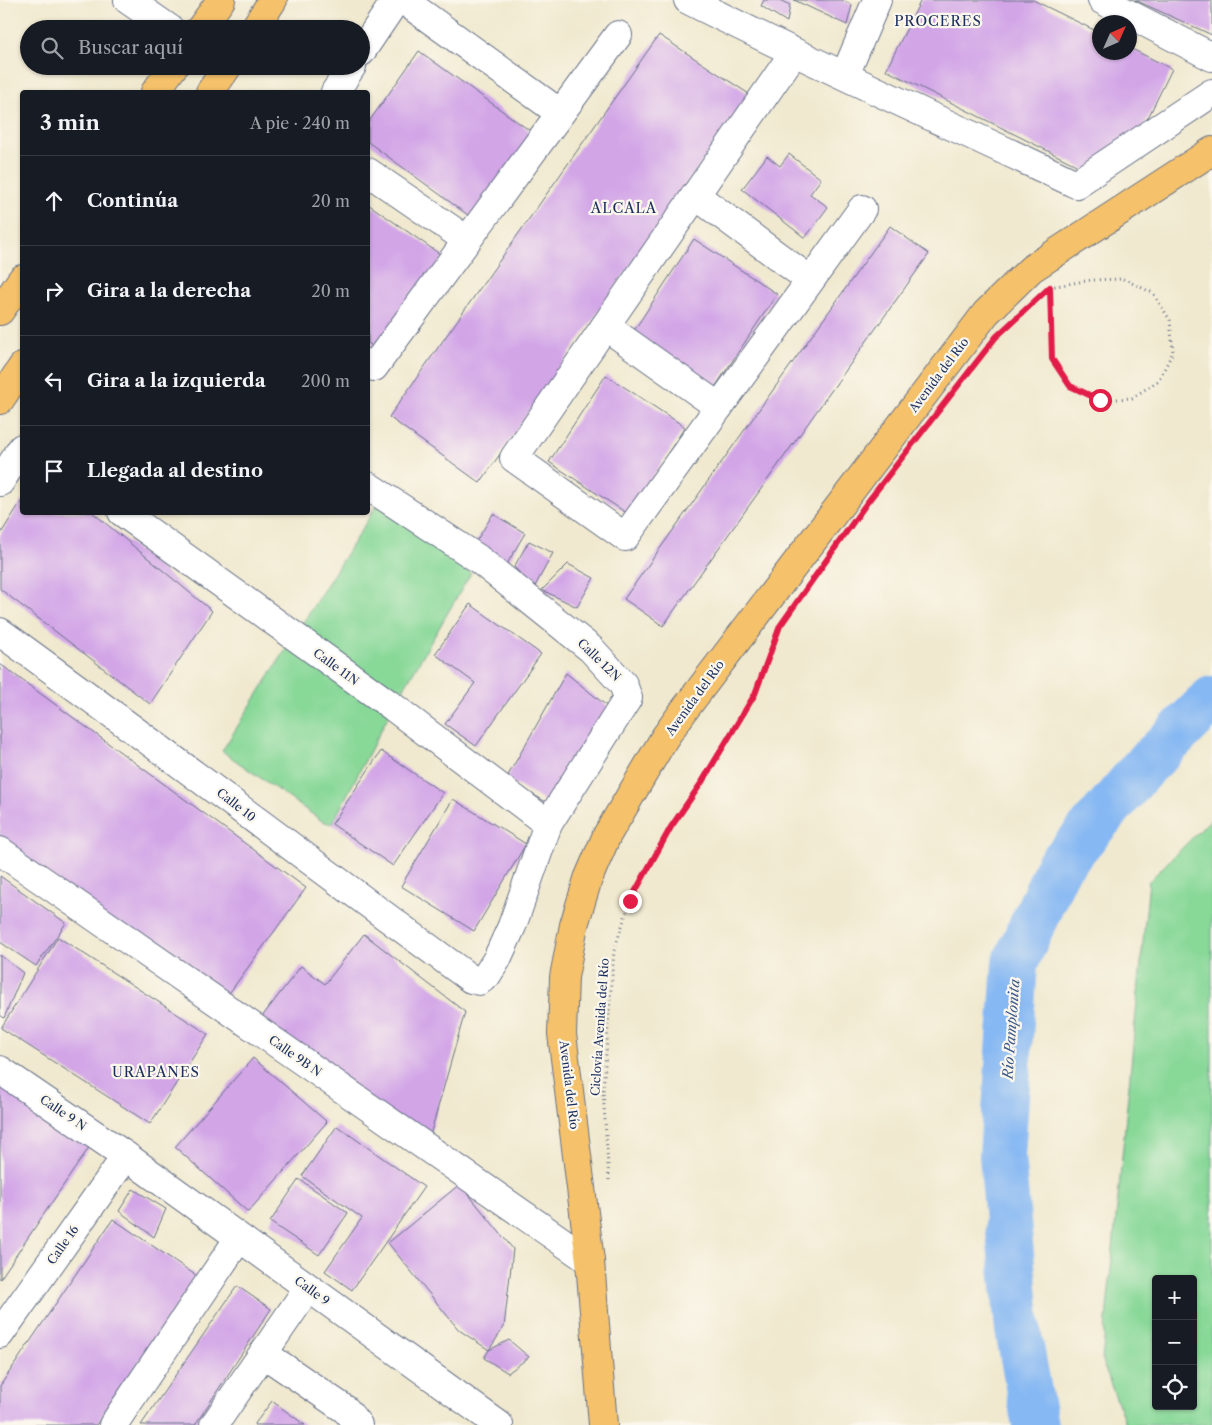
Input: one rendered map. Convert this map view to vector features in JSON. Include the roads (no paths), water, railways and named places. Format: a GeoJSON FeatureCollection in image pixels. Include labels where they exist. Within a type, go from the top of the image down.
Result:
{"type":"FeatureCollection","features":[{"type":"Feature","properties":{"kind":"main road"},"geometry":{"type":"LineString","coordinates":[[207,20],[221,0]]}},
{"type":"Feature","properties":{"kind":"main road"},"geometry":{"type":"LineString","coordinates":[[260,20],[273,0]]}},
{"type":"Feature","properties":{"kind":"main road"},"geometry":{"type":"LineString","coordinates":[[156,90],[167,75]]}},
{"type":"Feature","properties":{"kind":"main road"},"geometry":{"type":"LineString","coordinates":[[211,90],[222,75]]}},
{"type":"Feature","properties":{"kind":"main road","name":"Avenida del Río"},"geometry":{"type":"LineString","coordinates":[[602,1424],[590,1261],[562,1034],[564,977],[574,925],[588,878],[608,835],[665,737],[685,709],[986,313],[1031,269],[1212,151]]}},
{"type":"Feature","properties":{"kind":"main road"},"geometry":{"type":"LineString","coordinates":[[0,311],[20,282]]}},
{"type":"Feature","properties":{"kind":"main road"},"geometry":{"type":"LineString","coordinates":[[0,400],[20,370]]}},
{"type":"Feature","properties":{"kind":"street"},"geometry":{"type":"LineString","coordinates":[[128,0],[157,20]]}},
{"type":"Feature","properties":{"kind":"street"},"geometry":{"type":"LineString","coordinates":[[370,39],[396,0]]}},
{"type":"Feature","properties":{"kind":"street"},"geometry":{"type":"LineString","coordinates":[[402,0],[560,113]]}},
{"type":"Feature","properties":{"kind":"street"},"geometry":{"type":"LineString","coordinates":[[688,0],[793,54],[845,75],[1076,184],[1212,93]]}},
{"type":"Feature","properties":{"kind":"street"},"geometry":{"type":"LineString","coordinates":[[845,75],[877,0]]}},
{"type":"Feature","properties":{"kind":"street"},"geometry":{"type":"LineString","coordinates":[[1102,0],[1212,57]]}},
{"type":"Feature","properties":{"kind":"street"},"geometry":{"type":"LineString","coordinates":[[370,364],[374,367],[618,35]]}},
{"type":"Feature","properties":{"kind":"street"},"geometry":{"type":"LineString","coordinates":[[793,54],[514,458],[625,536],[862,209]]}},
{"type":"Feature","properties":{"kind":"street"},"geometry":{"type":"LineString","coordinates":[[336,90],[346,75]]}},
{"type":"Feature","properties":{"kind":"street"},"geometry":{"type":"LineString","coordinates":[[370,173],[467,240]]}},
{"type":"Feature","properties":{"kind":"street"},"geometry":{"type":"LineString","coordinates":[[694,195],[810,280]]}},
{"type":"Feature","properties":{"kind":"street"},"geometry":{"type":"LineString","coordinates":[[605,326],[719,407]]}},
{"type":"Feature","properties":{"kind":"street"},"geometry":{"type":"LineString","coordinates":[[0,482],[20,451]]}},
{"type":"Feature","properties":{"kind":"street","name":"Calle 12N"},"geometry":{"type":"LineString","coordinates":[[370,487],[477,558],[591,649],[624,684],[628,698],[548,824],[512,926],[497,960],[487,975],[479,981],[471,980]]}},
{"type":"Feature","properties":{"kind":"street","name":"Calle 11N"},"geometry":{"type":"LineString","coordinates":[[126,515],[393,707],[548,824]]}},
{"type":"Feature","properties":{"kind":"street","name":"Calle 10"},"geometry":{"type":"LineString","coordinates":[[0,632],[199,776],[302,856],[471,980]]}},
{"type":"Feature","properties":{"kind":"street","name":"Calle 9B N"},"geometry":{"type":"LineString","coordinates":[[0,851],[590,1261]]}},
{"type":"Feature","properties":{"kind":"street","name":"Calle 9 N"},"geometry":{"type":"LineString","coordinates":[[0,1070],[126,1156]]}},
{"type":"Feature","properties":{"kind":"street","name":"Calle 9"},"geometry":{"type":"LineString","coordinates":[[126,1156],[499,1425]]}},
{"type":"Feature","properties":{"kind":"street","name":"Calle 16"},"geometry":{"type":"LineString","coordinates":[[0,1334],[126,1156]]}},
{"type":"Feature","properties":{"kind":"street"},"geometry":{"type":"LineString","coordinates":[[113,1425],[239,1238]]}},
{"type":"Feature","properties":{"kind":"street"},"geometry":{"type":"LineString","coordinates":[[214,1425],[308,1288]]}},
{"type":"Feature","properties":{"kind":"street"},"geometry":{"type":"LineString","coordinates":[[264,1354],[346,1410],[358,1425]]}},
{"type":"Feature","properties":{"kind":"waterway","name":"Río Pamplonita"},"geometry":{"type":"LineString","coordinates":[[1035,1425],[1018,1330],[1002,1156],[1015,963],[1058,867],[1142,769],[1212,699]]}},
{"type":"Feature","properties":{"kind":"district","name":"PROCERES"},"geometry":{"type":"Point","coordinates":[938,21]}},
{"type":"Feature","properties":{"kind":"district","name":"ALCALA"},"geometry":{"type":"Point","coordinates":[624,208]}},
{"type":"Feature","properties":{"kind":"district","name":"URAPANES"},"geometry":{"type":"Point","coordinates":[156,1072]}}]}
